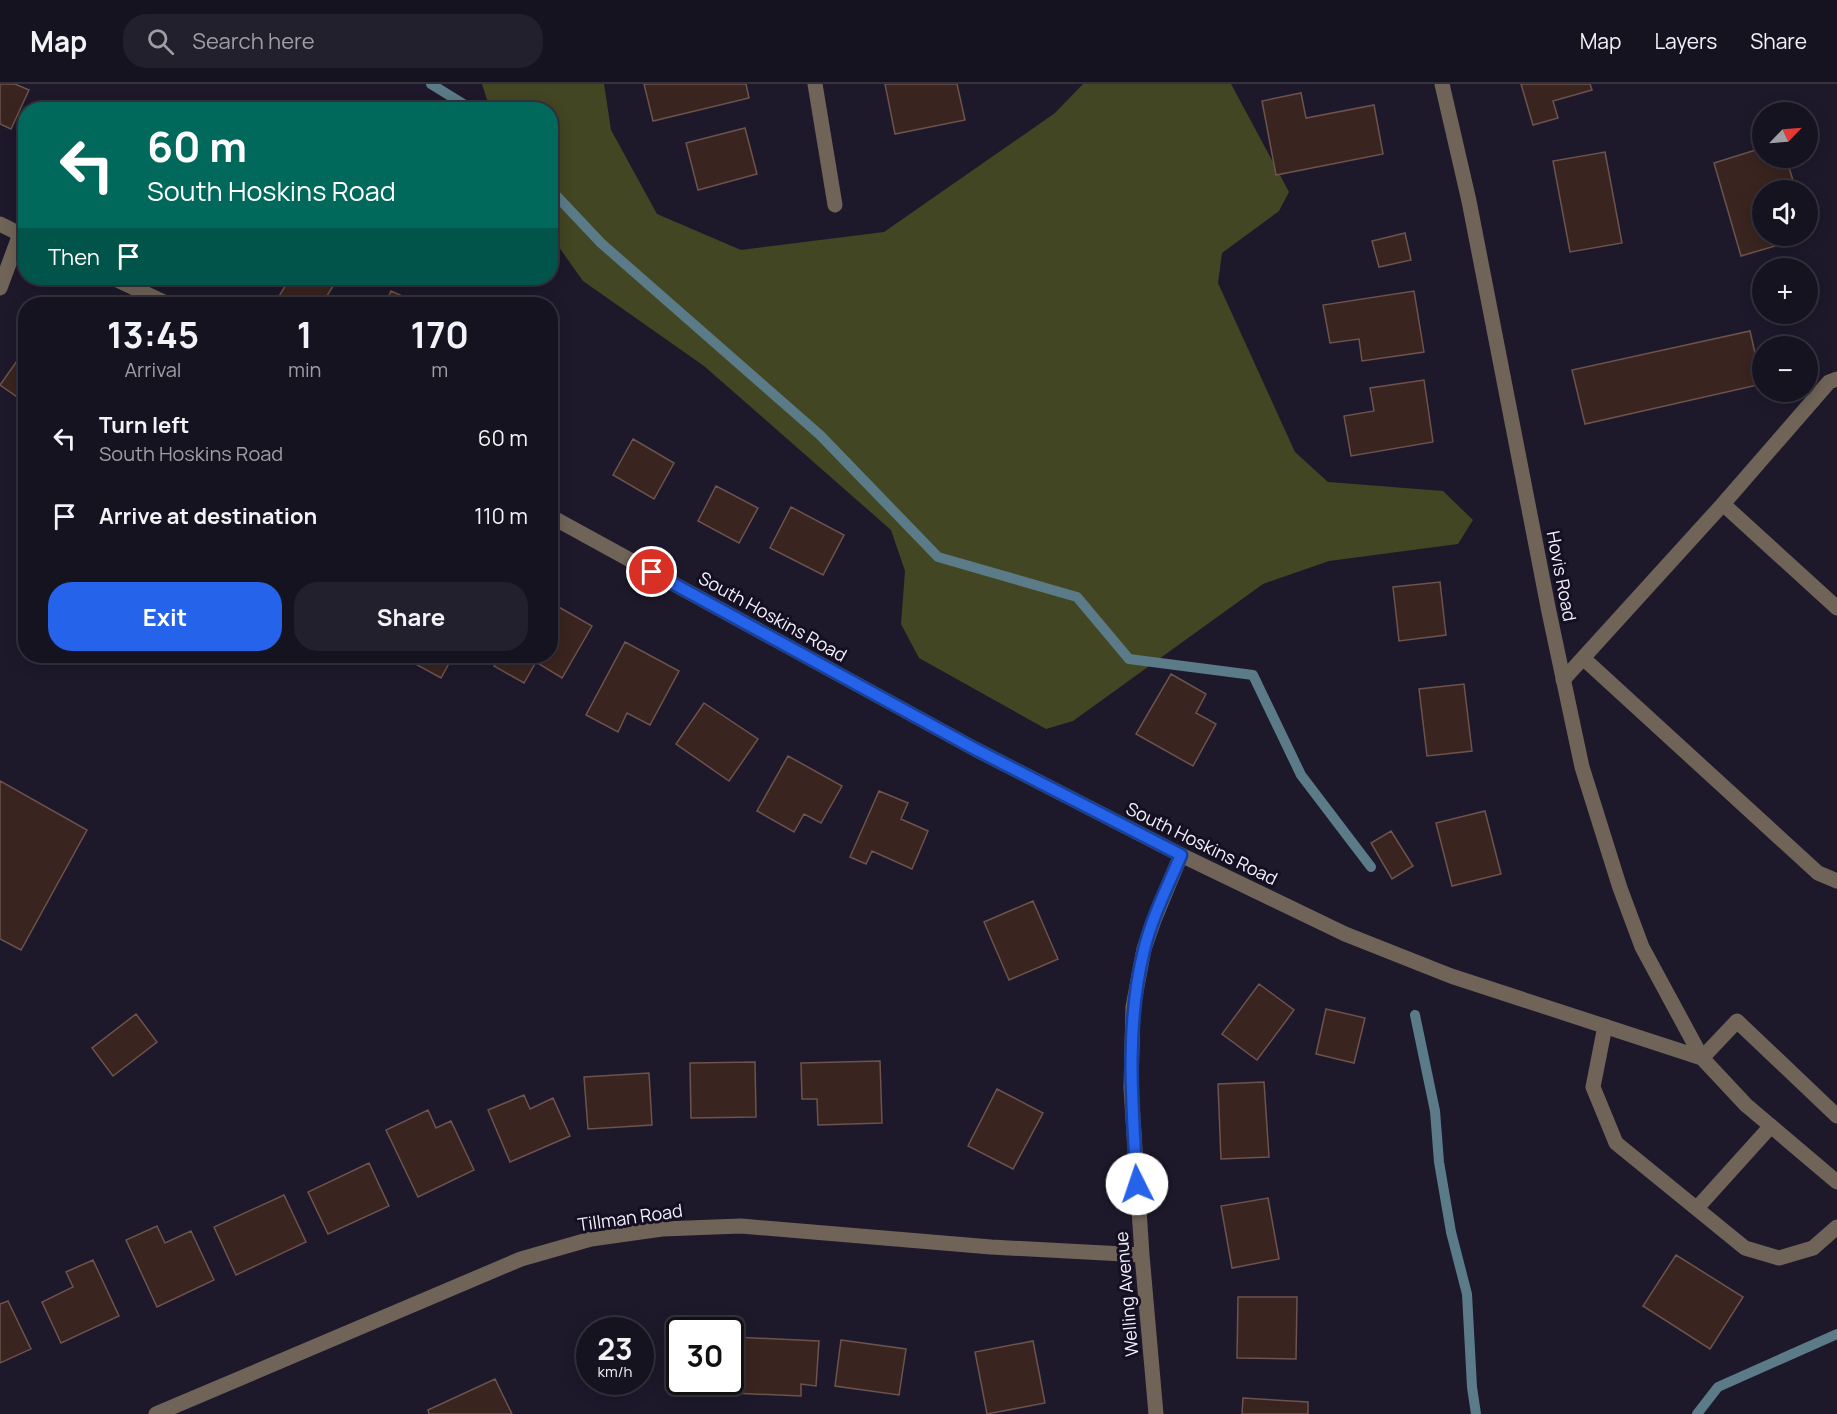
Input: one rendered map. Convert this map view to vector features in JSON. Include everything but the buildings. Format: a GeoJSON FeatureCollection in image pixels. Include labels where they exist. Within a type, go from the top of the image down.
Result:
{"type":"FeatureCollection","features":[{"type":"Feature","properties":{"kind":"street"},"geometry":{"type":"LineString","coordinates":[[816,84],[835,205]]}},
{"type":"Feature","properties":{"kind":"street","name":"Hovis Road"},"geometry":{"type":"LineString","coordinates":[[1442,84],[1472,213],[1582,767],[1620,888],[1642,947],[1702,1058]]}},
{"type":"Feature","properties":{"kind":"street"},"geometry":{"type":"LineString","coordinates":[[0,224],[18,233]]}},
{"type":"Feature","properties":{"kind":"street"},"geometry":{"type":"LineString","coordinates":[[0,288],[18,247]]}},
{"type":"Feature","properties":{"kind":"street"},"geometry":{"type":"LineString","coordinates":[[128,285],[153,297]]}},
{"type":"Feature","properties":{"kind":"street"},"geometry":{"type":"LineString","coordinates":[[1563,680],[1723,504],[1829,382],[1837,379]]}},
{"type":"Feature","properties":{"kind":"street"},"geometry":{"type":"LineString","coordinates":[[1723,504],[1837,608]]}},
{"type":"Feature","properties":{"kind":"street","name":"South Hoskins Road"},"geometry":{"type":"LineString","coordinates":[[558,520],[975,749],[1181,855],[1366,942],[1451,976],[1702,1058],[1746,1105],[1836,1178]]}},
{"type":"Feature","properties":{"kind":"street"},"geometry":{"type":"LineString","coordinates":[[1583,658],[1818,873],[1837,881]]}},
{"type":"Feature","properties":{"kind":"street","name":"Welling Avenue"},"geometry":{"type":"LineString","coordinates":[[1156,1414],[1142,1255],[1131,1088],[1133,1007],[1144,949],[1181,855]]}},
{"type":"Feature","properties":{"kind":"street"},"geometry":{"type":"LineString","coordinates":[[1702,1058],[1737,1021],[1837,1116]]}},
{"type":"Feature","properties":{"kind":"street"},"geometry":{"type":"LineString","coordinates":[[1605,1026],[1593,1087],[1616,1143],[1745,1248],[1779,1258],[1813,1248],[1837,1227]]}},
{"type":"Feature","properties":{"kind":"street"},"geometry":{"type":"LineString","coordinates":[[1697,1209],[1771,1126]]}},
{"type":"Feature","properties":{"kind":"street","name":"Tillman Road"},"geometry":{"type":"LineString","coordinates":[[156,1414],[521,1259],[591,1239],[662,1228],[741,1226],[991,1247],[1142,1255]]}},
{"type":"Feature","properties":{"kind":"green space"},"geometry":{"type":"Polygon","coordinates":[[[482,84],[604,84],[611,130],[657,214],[741,250],[884,232],[1055,113],[1083,84],[1231,84],[1289,192],[1279,211],[1222,253],[1218,283],[1295,452],[1328,482],[1443,491],[1473,520],[1458,544],[1329,561],[1263,584],[1073,721],[1046,729],[919,658],[901,624],[905,571],[891,530],[704,366],[583,281],[558,246],[558,102],[488,102],[482,84]]]}},
{"type":"Feature","properties":{"kind":"waterway"},"geometry":{"type":"LineString","coordinates":[[431,84],[460,102]]}},
{"type":"Feature","properties":{"kind":"waterway"},"geometry":{"type":"LineString","coordinates":[[558,197],[601,243],[820,435],[938,557],[1077,597],[1129,659],[1253,675],[1301,775],[1371,867]]}},
{"type":"Feature","properties":{"kind":"waterway"},"geometry":{"type":"LineString","coordinates":[[1415,1015],[1435,1111],[1439,1162],[1451,1232],[1467,1294],[1472,1387],[1476,1414]]}},
{"type":"Feature","properties":{"kind":"waterway"},"geometry":{"type":"LineString","coordinates":[[1697,1414],[1718,1387],[1837,1334]]}},
{"type":"Feature","properties":{"kind":"route"},"geometry":{"type":"LineString","coordinates":[[652,572],[975,749],[1181,855],[1144,949],[1133,1007],[1131,1088],[1137,1184]]}}]}
